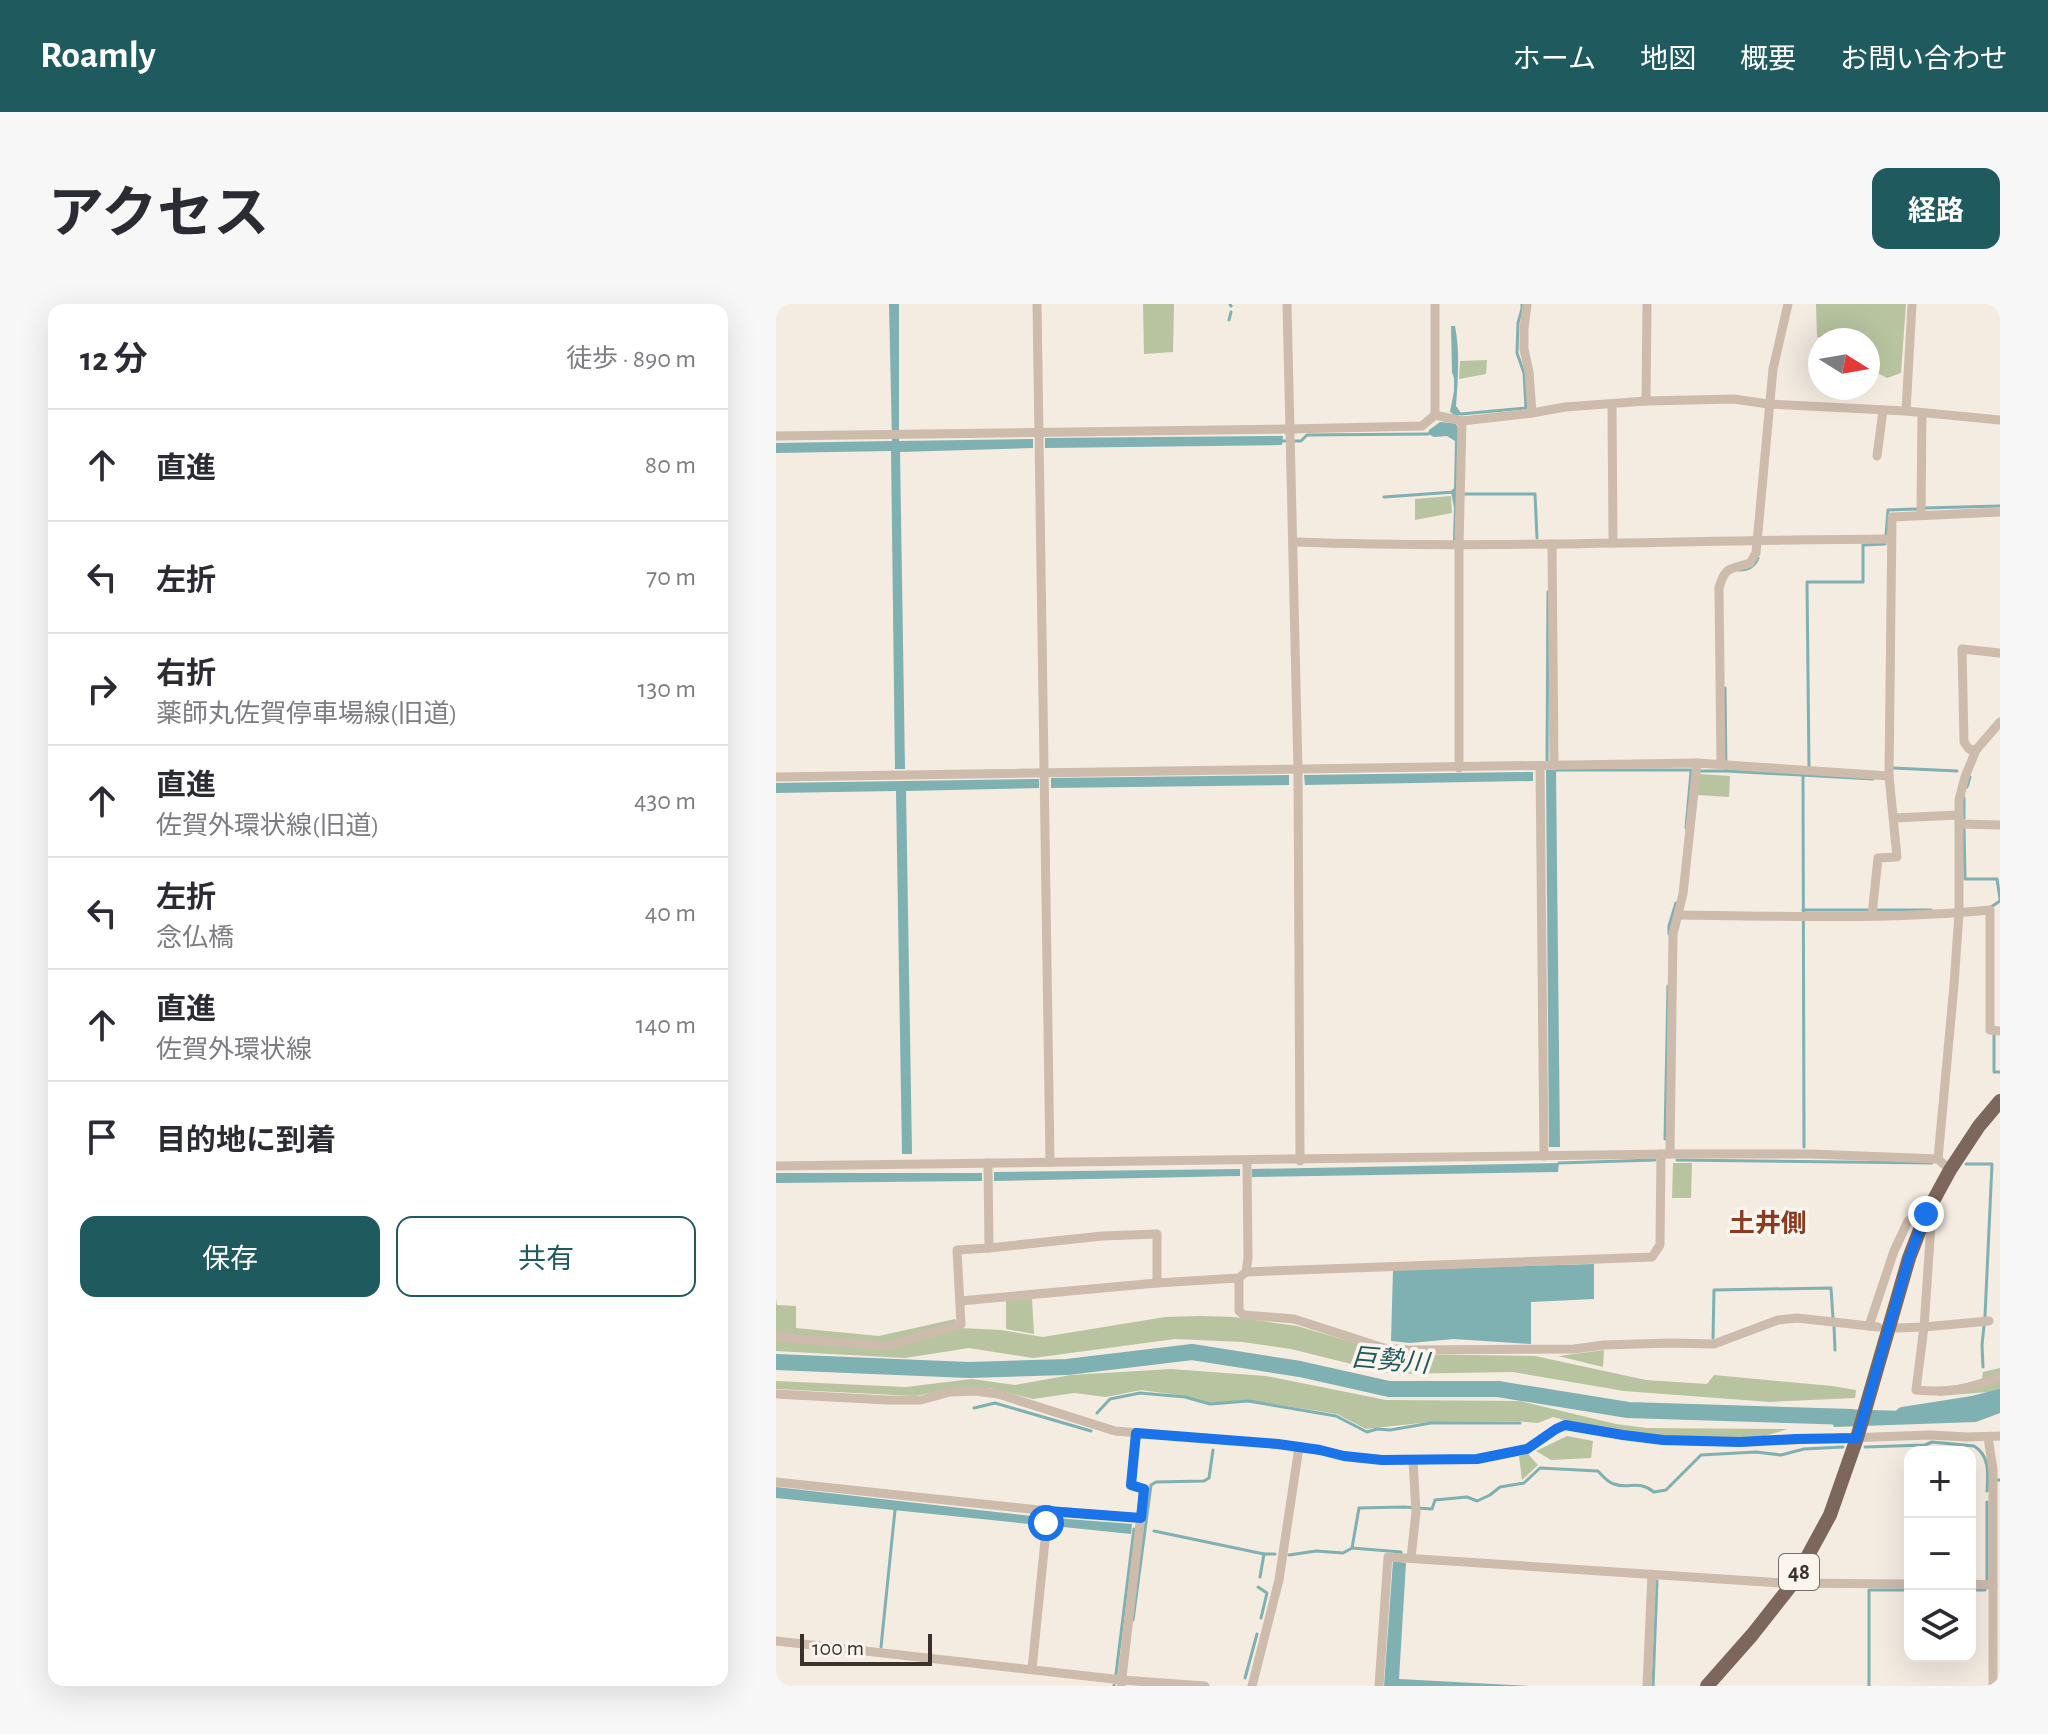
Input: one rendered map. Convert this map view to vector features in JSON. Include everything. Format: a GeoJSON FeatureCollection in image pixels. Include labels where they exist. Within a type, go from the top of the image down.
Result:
{"type":"FeatureCollection","features":[{"type":"Feature","properties":{"kind":"main road","name":"48"},"geometry":{"type":"LineString","coordinates":[[1707,1686],[1793,1583],[1830,1515],[1857,1438],[1909,1258],[1926,1214],[1950,1170],[2000,1101]]}},
{"type":"Feature","properties":{"kind":"street"},"geometry":{"type":"LineString","coordinates":[[1037,304],[1050,1162]]}},
{"type":"Feature","properties":{"kind":"street"},"geometry":{"type":"LineString","coordinates":[[1287,304],[1298,777],[1300,1161]]}},
{"type":"Feature","properties":{"kind":"street"},"geometry":{"type":"LineString","coordinates":[[776,436],[901,433],[1038,440],[1291,437],[1422,426],[1435,415],[1435,304]]}},
{"type":"Feature","properties":{"kind":"street"},"geometry":{"type":"LineString","coordinates":[[1527,304],[1524,349],[1532,413]]}},
{"type":"Feature","properties":{"kind":"street"},"geometry":{"type":"LineString","coordinates":[[1646,401],[1647,304]]}},
{"type":"Feature","properties":{"kind":"street"},"geometry":{"type":"LineString","coordinates":[[1726,765],[1719,588],[1722,575],[1732,567],[1750,563],[1761,540],[1768,404],[1788,304]]}},
{"type":"Feature","properties":{"kind":"street"},"geometry":{"type":"LineString","coordinates":[[1906,411],[1912,304]]}},
{"type":"Feature","properties":{"kind":"street"},"geometry":{"type":"LineString","coordinates":[[1435,415],[1462,421],[1565,407],[1734,399],[2000,420]]}},
{"type":"Feature","properties":{"kind":"street"},"geometry":{"type":"LineString","coordinates":[[1612,404],[1613,542]]}},
{"type":"Feature","properties":{"kind":"street"},"geometry":{"type":"LineString","coordinates":[[1877,456],[1883,410]]}},
{"type":"Feature","properties":{"kind":"street"},"geometry":{"type":"LineString","coordinates":[[1921,514],[1922,413]]}},
{"type":"Feature","properties":{"kind":"street"},"geometry":{"type":"LineString","coordinates":[[1459,768],[1462,421]]}},
{"type":"Feature","properties":{"kind":"street"},"geometry":{"type":"LineString","coordinates":[[1872,910],[1878,858],[1897,857],[1889,780],[1892,517],[2000,512]]}},
{"type":"Feature","properties":{"kind":"street"},"geometry":{"type":"LineString","coordinates":[[1294,542],[1459,545],[1891,539]]}},
{"type":"Feature","properties":{"kind":"street"},"geometry":{"type":"LineString","coordinates":[[1552,544],[1554,766]]}},
{"type":"Feature","properties":{"kind":"street"},"geometry":{"type":"LineString","coordinates":[[1976,750],[1969,749],[1964,742],[1962,649],[2000,653]]}},
{"type":"Feature","properties":{"kind":"street"},"geometry":{"type":"LineString","coordinates":[[1938,1159],[1959,910],[1959,800],[1976,750],[2000,722]]}},
{"type":"Feature","properties":{"kind":"street"},"geometry":{"type":"LineString","coordinates":[[776,777],[900,775],[1045,780],[1298,777],[1459,768],[1540,774],[1554,766],[1696,768],[1726,765],[1889,780]]}},
{"type":"Feature","properties":{"kind":"street"},"geometry":{"type":"LineString","coordinates":[[960,1301],[1242,1275],[1652,1257],[1660,1245],[1666,1154],[1673,934],[1683,894],[1696,768]]}},
{"type":"Feature","properties":{"kind":"street"},"geometry":{"type":"LineString","coordinates":[[1540,774],[1550,1156]]}},
{"type":"Feature","properties":{"kind":"street"},"geometry":{"type":"LineString","coordinates":[[1894,818],[2000,825]]}},
{"type":"Feature","properties":{"kind":"street"},"geometry":{"type":"LineString","coordinates":[[1678,915],[1990,910],[1996,1031]]}},
{"type":"Feature","properties":{"kind":"street"},"geometry":{"type":"LineString","coordinates":[[776,1166],[1050,1162],[1247,1169],[1300,1161],[1811,1154],[1938,1159],[1950,1170]]}},
{"type":"Feature","properties":{"kind":"street"},"geometry":{"type":"LineString","coordinates":[[988,1163],[989,1248]]}},
{"type":"Feature","properties":{"kind":"street"},"geometry":{"type":"LineString","coordinates":[[1247,1169],[1248,1258],[1242,1275],[1239,1311],[1244,1315],[1294,1319],[1384,1348],[1410,1350],[1714,1344],[1778,1320],[1797,1318],[1874,1326],[1894,1251],[1908,1221],[1926,1214],[1931,1225],[1916,1390],[1940,1392],[1967,1389],[2000,1377]]}},
{"type":"Feature","properties":{"kind":"street"},"geometry":{"type":"LineString","coordinates":[[776,1337],[888,1346],[961,1324],[957,1250],[1157,1234],[1157,1283]]}},
{"type":"Feature","properties":{"kind":"street"},"geometry":{"type":"LineString","coordinates":[[1897,1328],[1985,1322]]}},
{"type":"Feature","properties":{"kind":"street"},"geometry":{"type":"LineString","coordinates":[[776,1394],[921,1400],[950,1392],[975,1391],[998,1394],[1093,1425],[1136,1433],[1236,1440],[1382,1460],[1477,1459],[1527,1449],[1565,1425],[1663,1440],[1740,1442],[1930,1435],[2000,1436]]}},
{"type":"Feature","properties":{"kind":"street"},"geometry":{"type":"LineString","coordinates":[[1122,1683],[1144,1489],[1131,1485],[1136,1433]]}},
{"type":"Feature","properties":{"kind":"street"},"geometry":{"type":"LineString","coordinates":[[1988,1437],[1993,1470],[1988,1585],[1993,1686]]}},
{"type":"Feature","properties":{"kind":"street"},"geometry":{"type":"LineString","coordinates":[[1252,1686],[1279,1580],[1299,1447]]}},
{"type":"Feature","properties":{"kind":"street"},"geometry":{"type":"LineString","coordinates":[[1404,1558],[1416,1508],[1413,1460]]}},
{"type":"Feature","properties":{"kind":"street"},"geometry":{"type":"LineString","coordinates":[[776,1482],[1047,1517],[1141,1518]]}},
{"type":"Feature","properties":{"kind":"street"},"geometry":{"type":"LineString","coordinates":[[1032,1669],[1047,1517]]}},
{"type":"Feature","properties":{"kind":"street"},"geometry":{"type":"LineString","coordinates":[[1379,1686],[1388,1557],[1793,1583],[1904,1584]]}},
{"type":"Feature","properties":{"kind":"street"},"geometry":{"type":"LineString","coordinates":[[1647,1686],[1652,1574]]}},
{"type":"Feature","properties":{"kind":"street"},"geometry":{"type":"LineString","coordinates":[[1976,1584],[1988,1585]]}},
{"type":"Feature","properties":{"kind":"street"},"geometry":{"type":"LineString","coordinates":[[776,1641],[1032,1669],[1122,1683],[1205,1686]]}},
{"type":"Feature","properties":{"kind":"green space"},"geometry":{"type":"Polygon","coordinates":[[[1143,304],[1174,304],[1173,352],[1144,354],[1143,304]]]}},
{"type":"Feature","properties":{"kind":"green space"},"geometry":{"type":"Polygon","coordinates":[[[1816,304],[1906,304],[1901,373],[1887,378],[1880,374],[1880,328],[1817,328],[1816,304]]]}},
{"type":"Feature","properties":{"kind":"green space"},"geometry":{"type":"Polygon","coordinates":[[[1487,360],[1486,374],[1459,379],[1460,361],[1487,360]]]}},
{"type":"Feature","properties":{"kind":"green space"},"geometry":{"type":"Polygon","coordinates":[[[1451,496],[1452,513],[1415,520],[1415,499],[1451,496]]]}},
{"type":"Feature","properties":{"kind":"green space"},"geometry":{"type":"Polygon","coordinates":[[[1699,774],[1730,776],[1729,797],[1697,795],[1699,774]]]}},
{"type":"Feature","properties":{"kind":"green space"},"geometry":{"type":"Polygon","coordinates":[[[1673,1163],[1692,1163],[1691,1198],[1672,1198],[1673,1163]]]}},
{"type":"Feature","properties":{"kind":"green space"},"geometry":{"type":"Polygon","coordinates":[[[776,1298],[777,1305],[796,1306],[796,1328],[879,1336],[955,1319],[961,1328],[1043,1337],[1165,1317],[1234,1317],[1297,1326],[1393,1354],[1535,1356],[1646,1380],[1707,1384],[1714,1375],[1856,1390],[1855,1398],[1770,1402],[1624,1391],[1513,1372],[1392,1374],[1291,1349],[1243,1342],[1175,1339],[1033,1358],[969,1348],[905,1358],[776,1351],[776,1298]]]}},
{"type":"Feature","properties":{"kind":"green space"},"geometry":{"type":"Polygon","coordinates":[[[1032,1299],[1034,1334],[1006,1329],[1006,1300],[1032,1299]]]}},
{"type":"Feature","properties":{"kind":"green space"},"geometry":{"type":"Polygon","coordinates":[[[1604,1350],[1603,1367],[1558,1356],[1559,1356],[1604,1350]]]}},
{"type":"Feature","properties":{"kind":"green space"},"geometry":{"type":"Polygon","coordinates":[[[2000,1368],[2000,1391],[1938,1396],[1938,1389],[1982,1380],[1983,1372],[2000,1368]]]}},
{"type":"Feature","properties":{"kind":"green space"},"geometry":{"type":"Polygon","coordinates":[[[1171,1369],[1266,1376],[1386,1400],[1520,1401],[1646,1428],[1788,1429],[1758,1438],[1650,1436],[1553,1417],[1538,1423],[1430,1422],[1366,1429],[1337,1414],[1247,1400],[1210,1403],[1141,1390],[1106,1397],[1074,1393],[1033,1399],[990,1388],[950,1389],[915,1396],[776,1389],[776,1381],[906,1387],[972,1379],[1015,1385],[1071,1375],[1171,1369]]]}},
{"type":"Feature","properties":{"kind":"green space"},"geometry":{"type":"Polygon","coordinates":[[[1567,1436],[1593,1441],[1591,1458],[1551,1460],[1536,1451],[1567,1436]]]}},
{"type":"Feature","properties":{"kind":"green space"},"geometry":{"type":"Polygon","coordinates":[[[1528,1454],[1538,1465],[1522,1480],[1519,1456],[1528,1454]]]}},
{"type":"Feature","properties":{"kind":"water"},"geometry":{"type":"Polygon","coordinates":[[[889,304],[899,304],[899,441],[1033,439],[1033,448],[900,452],[905,769],[895,769],[891,451],[776,453],[776,443],[892,441],[889,304]]]}},
{"type":"Feature","properties":{"kind":"water"},"geometry":{"type":"Polygon","coordinates":[[[1451,326],[1455,326],[1457,336],[1456,406],[1461,413],[1456,424],[1459,430],[1455,541],[1451,491],[1454,488],[1455,441],[1447,436],[1428,434],[1440,422],[1452,423],[1453,414],[1450,412],[1454,378],[1451,326]]]}},
{"type":"Feature","properties":{"kind":"water"},"geometry":{"type":"Polygon","coordinates":[[[1283,436],[1282,445],[1045,448],[1045,438],[1283,436]]]}},
{"type":"Feature","properties":{"kind":"water"},"geometry":{"type":"Polygon","coordinates":[[[1546,770],[1556,770],[1560,1147],[1549,1147],[1546,770]]]}},
{"type":"Feature","properties":{"kind":"water"},"geometry":{"type":"Polygon","coordinates":[[[1533,772],[1533,781],[1305,785],[1304,775],[1533,772]]]}},
{"type":"Feature","properties":{"kind":"water"},"geometry":{"type":"Polygon","coordinates":[[[1289,775],[1289,785],[1051,788],[1051,778],[1289,775]]]}},
{"type":"Feature","properties":{"kind":"water"},"geometry":{"type":"Polygon","coordinates":[[[1039,779],[1039,788],[906,791],[912,1154],[902,1154],[896,791],[776,793],[776,783],[1039,779]]]}},
{"type":"Feature","properties":{"kind":"water"},"geometry":{"type":"Polygon","coordinates":[[[1559,1163],[1558,1172],[1252,1177],[1252,1169],[1559,1163]]]}},
{"type":"Feature","properties":{"kind":"water"},"geometry":{"type":"Polygon","coordinates":[[[1240,1169],[1240,1176],[994,1181],[994,1172],[1240,1169]]]}},
{"type":"Feature","properties":{"kind":"water"},"geometry":{"type":"Polygon","coordinates":[[[776,1173],[982,1173],[982,1181],[776,1183],[776,1173]]]}},
{"type":"Feature","properties":{"kind":"water"},"geometry":{"type":"Polygon","coordinates":[[[1594,1264],[1594,1299],[1531,1302],[1531,1344],[1454,1339],[1410,1343],[1391,1341],[1393,1270],[1594,1264]]]}},
{"type":"Feature","properties":{"kind":"water"},"geometry":{"type":"Polygon","coordinates":[[[2000,1401],[2000,1413],[1976,1422],[1834,1427],[1832,1423],[1835,1409],[1949,1412],[1975,1409],[2000,1401]]]}},
{"type":"Feature","properties":{"kind":"water"},"geometry":{"type":"Polygon","coordinates":[[[776,1487],[1040,1517],[1039,1525],[776,1498],[776,1487]]]}},
{"type":"Feature","properties":{"kind":"water"},"geometry":{"type":"Polygon","coordinates":[[[1055,1518],[1132,1524],[1131,1534],[1054,1526],[1055,1518]]]}},
{"type":"Feature","properties":{"kind":"water"},"geometry":{"type":"Polygon","coordinates":[[[1393,1561],[1406,1563],[1399,1679],[1529,1686],[1384,1686],[1393,1561]]]}},
{"type":"Feature","properties":{"kind":"waterway"},"geometry":{"type":"LineString","coordinates":[[1461,414],[1526,408],[1524,373],[1517,353],[1522,304]]}},
{"type":"Feature","properties":{"kind":"waterway"},"geometry":{"type":"LineString","coordinates":[[1229,320],[1231,312]]}},
{"type":"Feature","properties":{"kind":"waterway"},"geometry":{"type":"LineString","coordinates":[[1280,441],[1301,441],[1307,435],[1428,434]]}},
{"type":"Feature","properties":{"kind":"waterway"},"geometry":{"type":"LineString","coordinates":[[1384,497],[1454,492]]}},
{"type":"Feature","properties":{"kind":"waterway"},"geometry":{"type":"LineString","coordinates":[[1464,494],[1535,494],[1537,538]]}},
{"type":"Feature","properties":{"kind":"waterway"},"geometry":{"type":"LineString","coordinates":[[1925,508],[2000,506]]}},
{"type":"Feature","properties":{"kind":"waterway"},"geometry":{"type":"LineString","coordinates":[[1886,535],[1888,510],[1916,509]]}},
{"type":"Feature","properties":{"kind":"waterway"},"geometry":{"type":"LineString","coordinates":[[1809,768],[1807,582],[1863,582],[1863,545],[1885,544]]}},
{"type":"Feature","properties":{"kind":"waterway"},"geometry":{"type":"LineString","coordinates":[[1739,570],[1751,567],[1758,558]]}},
{"type":"Feature","properties":{"kind":"waterway"},"geometry":{"type":"LineString","coordinates":[[1547,761],[1548,592]]}},
{"type":"Feature","properties":{"kind":"waterway"},"geometry":{"type":"LineString","coordinates":[[1697,771],[1726,771],[1725,688]]}},
{"type":"Feature","properties":{"kind":"waterway"},"geometry":{"type":"LineString","coordinates":[[1893,768],[1957,771]]}},
{"type":"Feature","properties":{"kind":"waterway"},"geometry":{"type":"LineString","coordinates":[[1554,772],[1691,770]]}},
{"type":"Feature","properties":{"kind":"waterway"},"geometry":{"type":"LineString","coordinates":[[1726,771],[1873,779]]}},
{"type":"Feature","properties":{"kind":"waterway"},"geometry":{"type":"LineString","coordinates":[[1686,828],[1691,772]]}},
{"type":"Feature","properties":{"kind":"waterway"},"geometry":{"type":"LineString","coordinates":[[1803,776],[1804,1147]]}},
{"type":"Feature","properties":{"kind":"waterway"},"geometry":{"type":"LineString","coordinates":[[1967,787],[1970,777]]}},
{"type":"Feature","properties":{"kind":"waterway"},"geometry":{"type":"LineString","coordinates":[[1964,798],[1964,818]]}},
{"type":"Feature","properties":{"kind":"waterway"},"geometry":{"type":"LineString","coordinates":[[1964,827],[1965,879],[1997,879],[2000,899]]}},
{"type":"Feature","properties":{"kind":"waterway"},"geometry":{"type":"LineString","coordinates":[[1991,907],[2000,901]]}},
{"type":"Feature","properties":{"kind":"waterway"},"geometry":{"type":"LineString","coordinates":[[1669,934],[1676,903]]}},
{"type":"Feature","properties":{"kind":"waterway"},"geometry":{"type":"LineString","coordinates":[[1803,910],[1931,910]]}},
{"type":"Feature","properties":{"kind":"waterway"},"geometry":{"type":"LineString","coordinates":[[1665,1139],[1668,986]]}},
{"type":"Feature","properties":{"kind":"waterway"},"geometry":{"type":"LineString","coordinates":[[1994,1034],[1994,1072],[2000,1072]]}},
{"type":"Feature","properties":{"kind":"waterway"},"geometry":{"type":"LineString","coordinates":[[1559,1163],[1655,1160]]}},
{"type":"Feature","properties":{"kind":"waterway"},"geometry":{"type":"LineString","coordinates":[[1677,1160],[1932,1163]]}},
{"type":"Feature","properties":{"kind":"waterway"},"geometry":{"type":"LineString","coordinates":[[1966,1164],[1992,1164],[1983,1367]]}},
{"type":"Feature","properties":{"kind":"waterway"},"geometry":{"type":"LineString","coordinates":[[1713,1338],[1714,1290],[1831,1288],[1833,1318]]}},
{"type":"Feature","properties":{"kind":"waterway"},"geometry":{"type":"LineString","coordinates":[[1834,1326],[1835,1350]]}},
{"type":"Feature","properties":{"kind":"waterway","name":"巨勢川"},"geometry":{"type":"LineString","coordinates":[[776,1362],[969,1370],[1067,1367],[1192,1352],[1300,1369],[1389,1389],[1498,1389],[1628,1410],[1852,1417]]}},
{"type":"Feature","properties":{"kind":"waterway"},"geometry":{"type":"LineString","coordinates":[[1097,1413],[1110,1399],[1140,1393],[1185,1397],[1210,1404],[1248,1401],[1336,1416],[1367,1432],[1431,1423],[1520,1423]]}},
{"type":"Feature","properties":{"kind":"waterway","name":"巨勢川"},"geometry":{"type":"LineString","coordinates":[[1903,1415],[2000,1397]]}},
{"type":"Feature","properties":{"kind":"waterway"},"geometry":{"type":"LineString","coordinates":[[974,1408],[995,1403],[1091,1431]]}},
{"type":"Feature","properties":{"kind":"waterway"},"geometry":{"type":"LineString","coordinates":[[1865,1447],[1925,1445],[1932,1442],[1974,1446],[1985,1460],[1987,1491]]}},
{"type":"Feature","properties":{"kind":"waterway"},"geometry":{"type":"LineString","coordinates":[[1289,1555],[1316,1551],[1343,1553],[1352,1548],[1359,1508],[1432,1509],[1435,1500],[1467,1497],[1477,1501],[1500,1487],[1524,1483],[1540,1468],[1598,1471],[1605,1479],[1619,1486],[1638,1485],[1654,1492],[1666,1490],[1701,1455],[1756,1452],[1781,1455],[1804,1449],[1843,1447]]}},
{"type":"Feature","properties":{"kind":"waterway"},"geometry":{"type":"LineString","coordinates":[[1133,1620],[1151,1485],[1156,1482],[1204,1481],[1209,1478],[1213,1450]]}},
{"type":"Feature","properties":{"kind":"waterway"},"geometry":{"type":"LineString","coordinates":[[1976,1590],[1985,1590],[1987,1579],[1987,1502]]}},
{"type":"Feature","properties":{"kind":"waterway"},"geometry":{"type":"LineString","coordinates":[[881,1647],[895,1510]]}},
{"type":"Feature","properties":{"kind":"waterway"},"geometry":{"type":"LineString","coordinates":[[1116,1674],[1134,1529]]}},
{"type":"Feature","properties":{"kind":"waterway"},"geometry":{"type":"LineString","coordinates":[[1154,1531],[1275,1554]]}},
{"type":"Feature","properties":{"kind":"waterway"},"geometry":{"type":"LineString","coordinates":[[1352,1548],[1401,1552],[1401,1555]]}},
{"type":"Feature","properties":{"kind":"waterway"},"geometry":{"type":"LineString","coordinates":[[1260,1577],[1264,1554]]}},
{"type":"Feature","properties":{"kind":"waterway"},"geometry":{"type":"LineString","coordinates":[[1653,1686],[1657,1581]]}},
{"type":"Feature","properties":{"kind":"waterway"},"geometry":{"type":"LineString","coordinates":[[1258,1587],[1267,1593],[1261,1618]]}},
{"type":"Feature","properties":{"kind":"waterway"},"geometry":{"type":"LineString","coordinates":[[1869,1686],[1869,1590],[1904,1590]]}},
{"type":"Feature","properties":{"kind":"waterway"},"geometry":{"type":"LineString","coordinates":[[1245,1678],[1257,1634]]}},
{"type":"Feature","properties":{"kind":"district","name":"土井側"},"geometry":{"type":"Point","coordinates":[1768,1224]}},
{"type":"Feature","properties":{"kind":"route"},"geometry":{"type":"LineString","coordinates":[[1046,1523],[1048,1511],[1141,1518],[1144,1489],[1131,1485],[1136,1433],[1278,1444],[1382,1460],[1477,1459],[1527,1449],[1565,1425],[1663,1440],[1740,1442],[1857,1438],[1909,1258],[1926,1214]]}}]}
